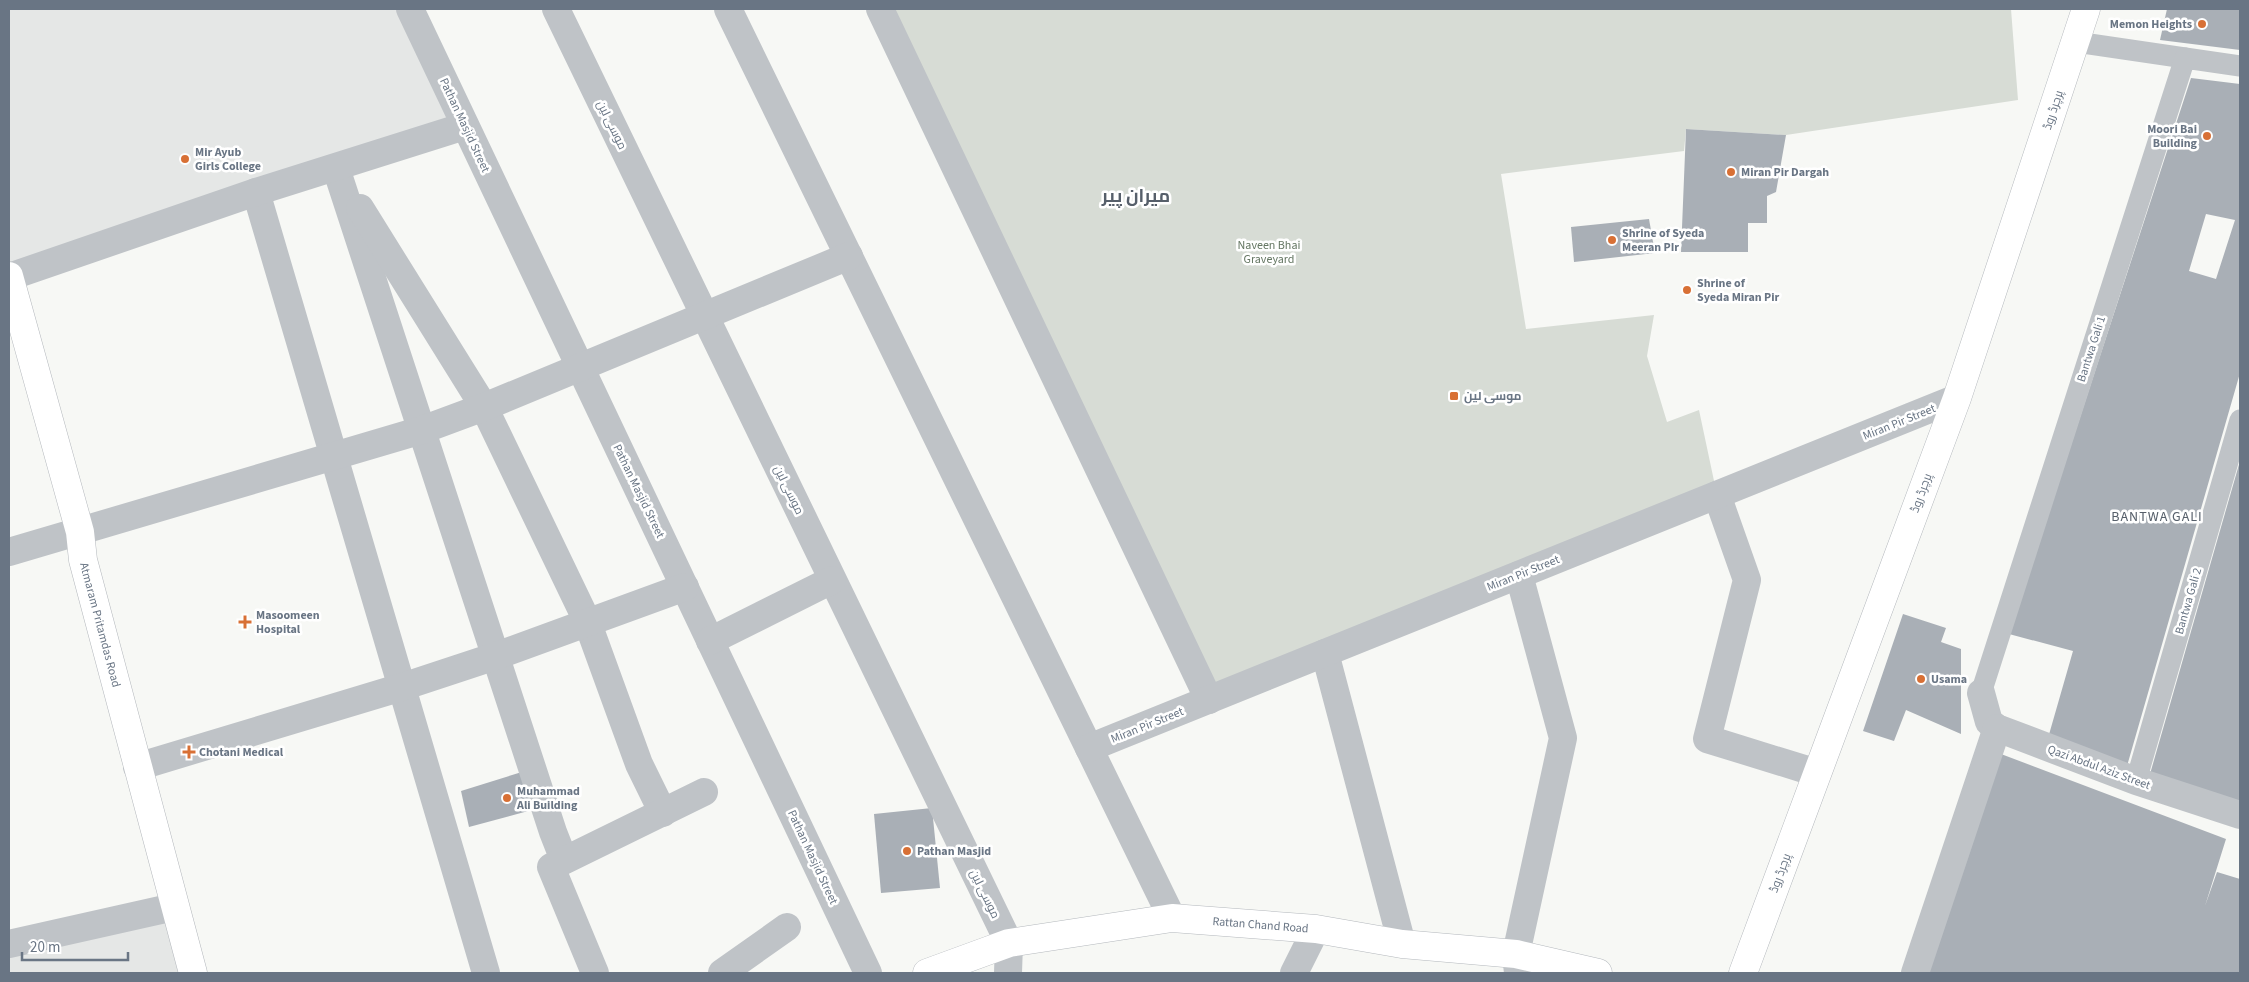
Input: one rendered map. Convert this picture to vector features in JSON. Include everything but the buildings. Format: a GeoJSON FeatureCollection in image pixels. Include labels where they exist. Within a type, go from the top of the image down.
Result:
{"type":"FeatureCollection","features":[{"type":"Feature","properties":{"kind":"street","name":"Pathan Masjid Street"},"geometry":{"type":"LineString","coordinates":[[410,9],[868,973]]}},
{"type":"Feature","properties":{"kind":"street","name":"موسی لین"},"geometry":{"type":"LineString","coordinates":[[556,9],[1009,942],[1008,973]]}},
{"type":"Feature","properties":{"kind":"street"},"geometry":{"type":"LineString","coordinates":[[728,9],[1172,918]]}},
{"type":"Feature","properties":{"kind":"street"},"geometry":{"type":"LineString","coordinates":[[880,9],[1208,700]]}},
{"type":"Feature","properties":{"kind":"street","name":"پرچرڈ روڈ"},"geometry":{"type":"LineString","coordinates":[[1743,973],[1957,398],[2086,9]]}},
{"type":"Feature","properties":{"kind":"street"},"geometry":{"type":"LineString","coordinates":[[9,277],[256,192],[466,126]]}},
{"type":"Feature","properties":{"kind":"street"},"geometry":{"type":"LineString","coordinates":[[336,168],[484,407],[587,621],[640,764],[663,813]]}},
{"type":"Feature","properties":{"kind":"street"},"geometry":{"type":"LineString","coordinates":[[336,168],[553,832],[564,860]]}},
{"type":"Feature","properties":{"kind":"street"},"geometry":{"type":"LineString","coordinates":[[256,192],[486,973]]}},
{"type":"Feature","properties":{"kind":"street"},"geometry":{"type":"LineString","coordinates":[[9,552],[422,430],[484,407],[849,256]]}},
{"type":"Feature","properties":{"kind":"street","name":"Atmaram Pritamdas Road"},"geometry":{"type":"LineString","coordinates":[[9,277],[80,532],[83,560],[193,973]]}},
{"type":"Feature","properties":{"kind":"street","name":"Miran Pir Street"},"geometry":{"type":"LineString","coordinates":[[1089,748],[1957,398]]}},
{"type":"Feature","properties":{"kind":"street"},"geometry":{"type":"LineString","coordinates":[[1717,495],[1747,580],[1707,739],[1817,773]]}},
{"type":"Feature","properties":{"kind":"street"},"geometry":{"type":"LineString","coordinates":[[1517,964],[1562,738],[1519,574]]}},
{"type":"Feature","properties":{"kind":"street"},"geometry":{"type":"LineString","coordinates":[[710,641],[832,580]]}},
{"type":"Feature","properties":{"kind":"street"},"geometry":{"type":"LineString","coordinates":[[137,766],[402,687],[496,656],[587,621],[685,587]]}},
{"type":"Feature","properties":{"kind":"street"},"geometry":{"type":"LineString","coordinates":[[1325,653],[1402,944]]}},
{"type":"Feature","properties":{"kind":"street"},"geometry":{"type":"LineString","coordinates":[[1915,973],[1997,728],[1989,722],[1981,693]]}},
{"type":"Feature","properties":{"kind":"street","name":"Qazi Abdul Aziz Street"},"geometry":{"type":"LineString","coordinates":[[1997,728],[2136,781],[2240,815]]}},
{"type":"Feature","properties":{"kind":"street"},"geometry":{"type":"LineString","coordinates":[[595,973],[551,867],[704,792]]}},
{"type":"Feature","properties":{"kind":"street"},"geometry":{"type":"LineString","coordinates":[[9,944],[174,907]]}},
{"type":"Feature","properties":{"kind":"street","name":"Rattan Chand Road"},"geometry":{"type":"LineString","coordinates":[[937,971],[1009,942],[1172,918],[1316,929],[1517,964],[1598,973]]}},
{"type":"Feature","properties":{"kind":"street"},"geometry":{"type":"LineString","coordinates":[[722,973],[787,927]]}},
{"type":"Feature","properties":{"kind":"street"},"geometry":{"type":"LineString","coordinates":[[1294,973],[1316,929]]}},
{"type":"Feature","properties":{"kind":"lane"},"geometry":{"type":"LineString","coordinates":[[2076,42],[2240,66]]}},
{"type":"Feature","properties":{"kind":"lane","name":"Bantwa Gali 1"},"geometry":{"type":"LineString","coordinates":[[1981,693],[2185,58]]}},
{"type":"Feature","properties":{"kind":"lane","name":"Bantwa Gali 2"},"geometry":{"type":"LineString","coordinates":[[2136,781],[2240,420]]}},
{"type":"Feature","properties":{"kind":"shaded area","name":"Mir Ayub Girls College"},"geometry":{"type":"Polygon","coordinates":[[[9,9],[410,9],[465,126],[9,276],[9,9]]]}},
{"type":"Feature","properties":{"kind":"shaded area"},"geometry":{"type":"Polygon","coordinates":[[[174,907],[193,973],[9,973],[9,944],[174,907]]]}},
{"type":"Feature","properties":{"kind":"green space","name":"Naveen Bhai Graveyard"},"geometry":{"type":"Polygon","coordinates":[[[891,9],[2011,9],[2018,100],[1786,135],[1686,129],[1684,151],[1501,174],[1526,329],[1654,315],[1647,356],[1667,422],[1699,410],[1717,495],[1209,700],[891,9]]]}},
{"type":"Feature","properties":{"kind":"place","name":"Memon Heights"},"geometry":{"type":"Point","coordinates":[2202,24]}},
{"type":"Feature","properties":{"kind":"place","name":"Moori Bai Building"},"geometry":{"type":"Point","coordinates":[2207,136]}},
{"type":"Feature","properties":{"kind":"place","name":"Mir Ayub Girls College"},"geometry":{"type":"Point","coordinates":[185,159]}},
{"type":"Feature","properties":{"kind":"place","name":"Miran Pir Dargah"},"geometry":{"type":"Point","coordinates":[1731,172]}},
{"type":"Feature","properties":{"kind":"place","name":"Shrine of Syeda Meeran PIr"},"geometry":{"type":"Point","coordinates":[1612,240]}},
{"type":"Feature","properties":{"kind":"place","name":"Shrine of Syeda Miran Pir"},"geometry":{"type":"Point","coordinates":[1687,290]}},
{"type":"Feature","properties":{"kind":"place","name":"موسی لین"},"geometry":{"type":"Point","coordinates":[1454,396]}},
{"type":"Feature","properties":{"kind":"place","name":"Masoomeen Hospital"},"geometry":{"type":"Point","coordinates":[245,622]}},
{"type":"Feature","properties":{"kind":"place","name":"Usama"},"geometry":{"type":"Point","coordinates":[1921,679]}},
{"type":"Feature","properties":{"kind":"place","name":"Chotani Medical"},"geometry":{"type":"Point","coordinates":[189,752]}},
{"type":"Feature","properties":{"kind":"place","name":"Muhammad Ali Building"},"geometry":{"type":"Point","coordinates":[507,798]}},
{"type":"Feature","properties":{"kind":"place","name":"Pathan Masjid"},"geometry":{"type":"Point","coordinates":[907,851]}},
{"type":"Feature","properties":{"kind":"district","name":"میران پیر"},"geometry":{"type":"Point","coordinates":[1136,196]}},
{"type":"Feature","properties":{"kind":"district","name":"BANTWA GALI"},"geometry":{"type":"Point","coordinates":[2157,516]}}]}
